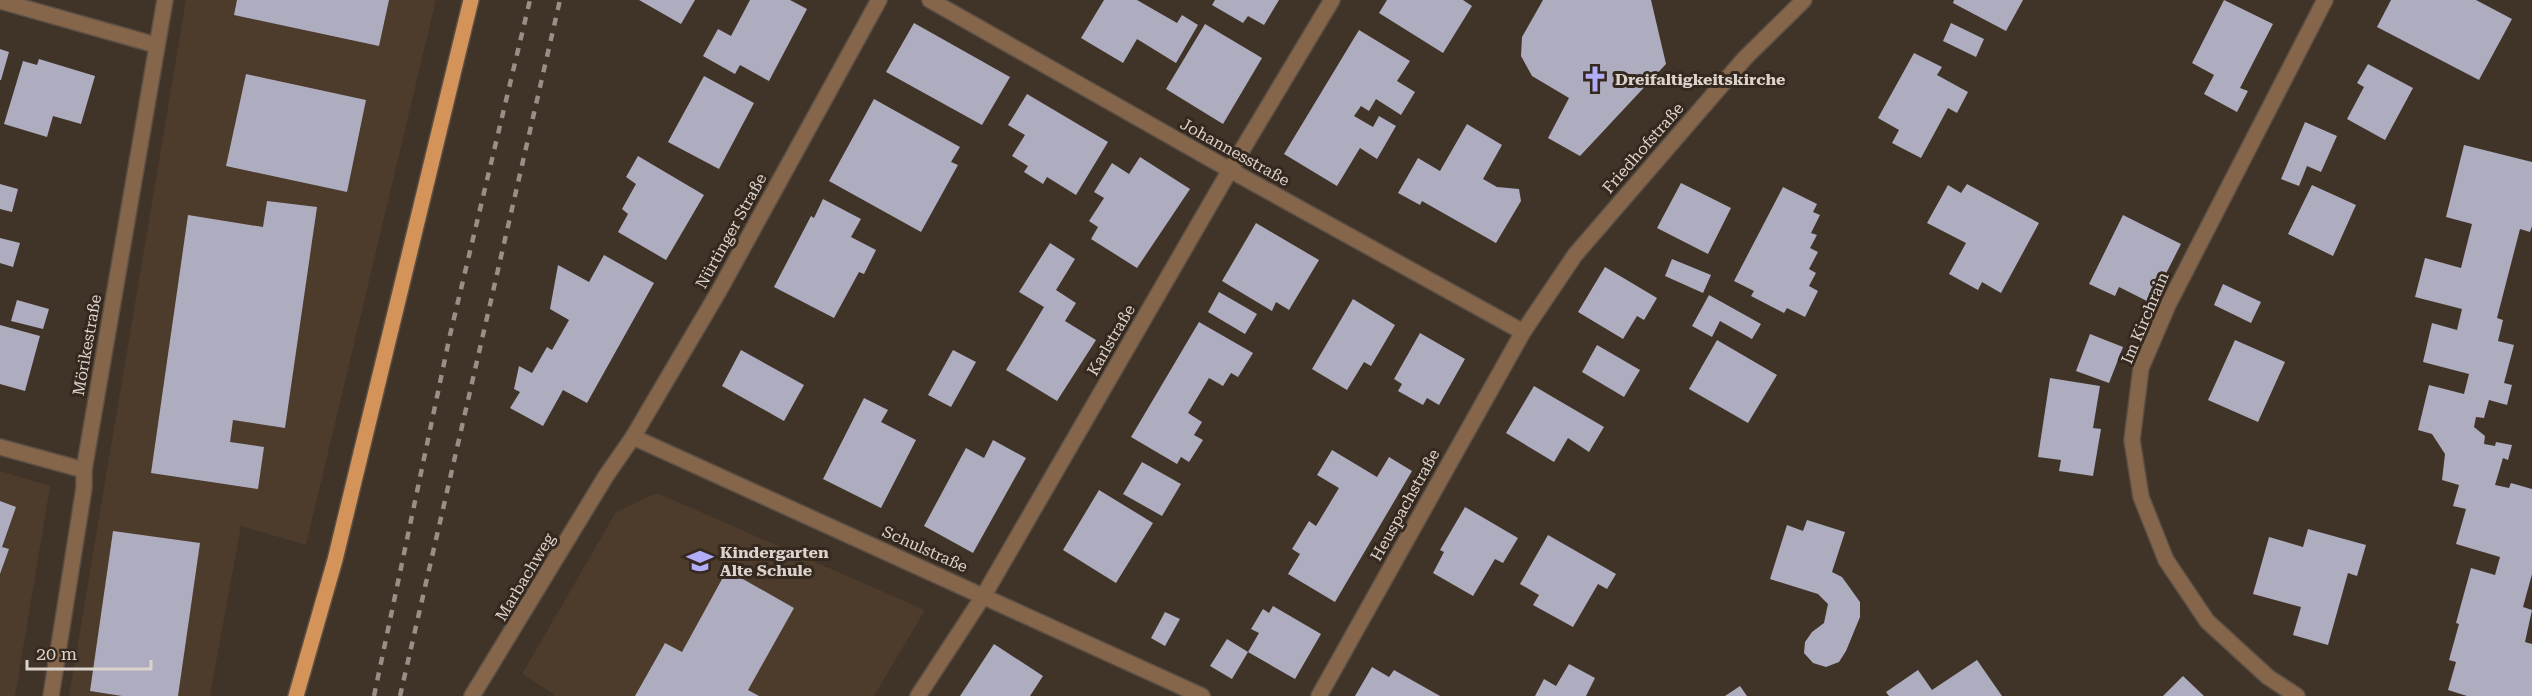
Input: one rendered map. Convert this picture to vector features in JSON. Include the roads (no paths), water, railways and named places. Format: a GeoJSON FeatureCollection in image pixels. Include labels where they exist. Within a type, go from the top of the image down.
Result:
{"type":"FeatureCollection","features":[{"type":"Feature","properties":{"kind":"main road"},"geometry":{"type":"LineString","coordinates":[[296,696],[335,560],[471,0]]}},
{"type":"Feature","properties":{"kind":"street","name":"Mörikestraße"},"geometry":{"type":"LineString","coordinates":[[51,696],[84,488],[84,470],[165,0]]}},
{"type":"Feature","properties":{"kind":"street","name":"Nürtinger Straße"},"geometry":{"type":"LineString","coordinates":[[606,476],[633,437],[719,291],[879,0]]}},
{"type":"Feature","properties":{"kind":"street","name":"Johannesstraße"},"geometry":{"type":"LineString","coordinates":[[930,0],[1523,332]]}},
{"type":"Feature","properties":{"kind":"street","name":"Karlstraße"},"geometry":{"type":"LineString","coordinates":[[918,696],[984,595],[1230,170],[1332,0]]}},
{"type":"Feature","properties":{"kind":"street","name":"Friedhofstraße"},"geometry":{"type":"LineString","coordinates":[[1523,332],[1575,255],[1745,58],[1804,0]]}},
{"type":"Feature","properties":{"kind":"street","name":"Im Kirchrain"},"geometry":{"type":"LineString","coordinates":[[2297,696],[2268,677],[2207,621],[2166,560],[2141,497],[2132,440],[2141,368],[2168,305],[2325,0]]}},
{"type":"Feature","properties":{"kind":"street"},"geometry":{"type":"LineString","coordinates":[[0,1],[156,45]]}},
{"type":"Feature","properties":{"kind":"street","name":"Heuspachstraße"},"geometry":{"type":"LineString","coordinates":[[1319,696],[1523,332]]}},
{"type":"Feature","properties":{"kind":"street","name":"Schulstraße"},"geometry":{"type":"LineString","coordinates":[[633,437],[1202,696]]}},
{"type":"Feature","properties":{"kind":"street"},"geometry":{"type":"LineString","coordinates":[[0,447],[84,470]]}},
{"type":"Feature","properties":{"kind":"street","name":"Marbachweg"},"geometry":{"type":"LineString","coordinates":[[472,696],[606,476]]}},
{"type":"Feature","properties":{"kind":"railway"},"geometry":{"type":"LineString","coordinates":[[374,696],[450,335],[530,0]]}},
{"type":"Feature","properties":{"kind":"railway"},"geometry":{"type":"LineString","coordinates":[[400,696],[560,0]]}},
{"type":"Feature","properties":{"kind":"place","name":"Dreifaltigkeitskirche"},"geometry":{"type":"Point","coordinates":[1595,79]}},
{"type":"Feature","properties":{"kind":"place","name":"Kindergarten Alte Schule"},"geometry":{"type":"Point","coordinates":[700,561]}}]}
